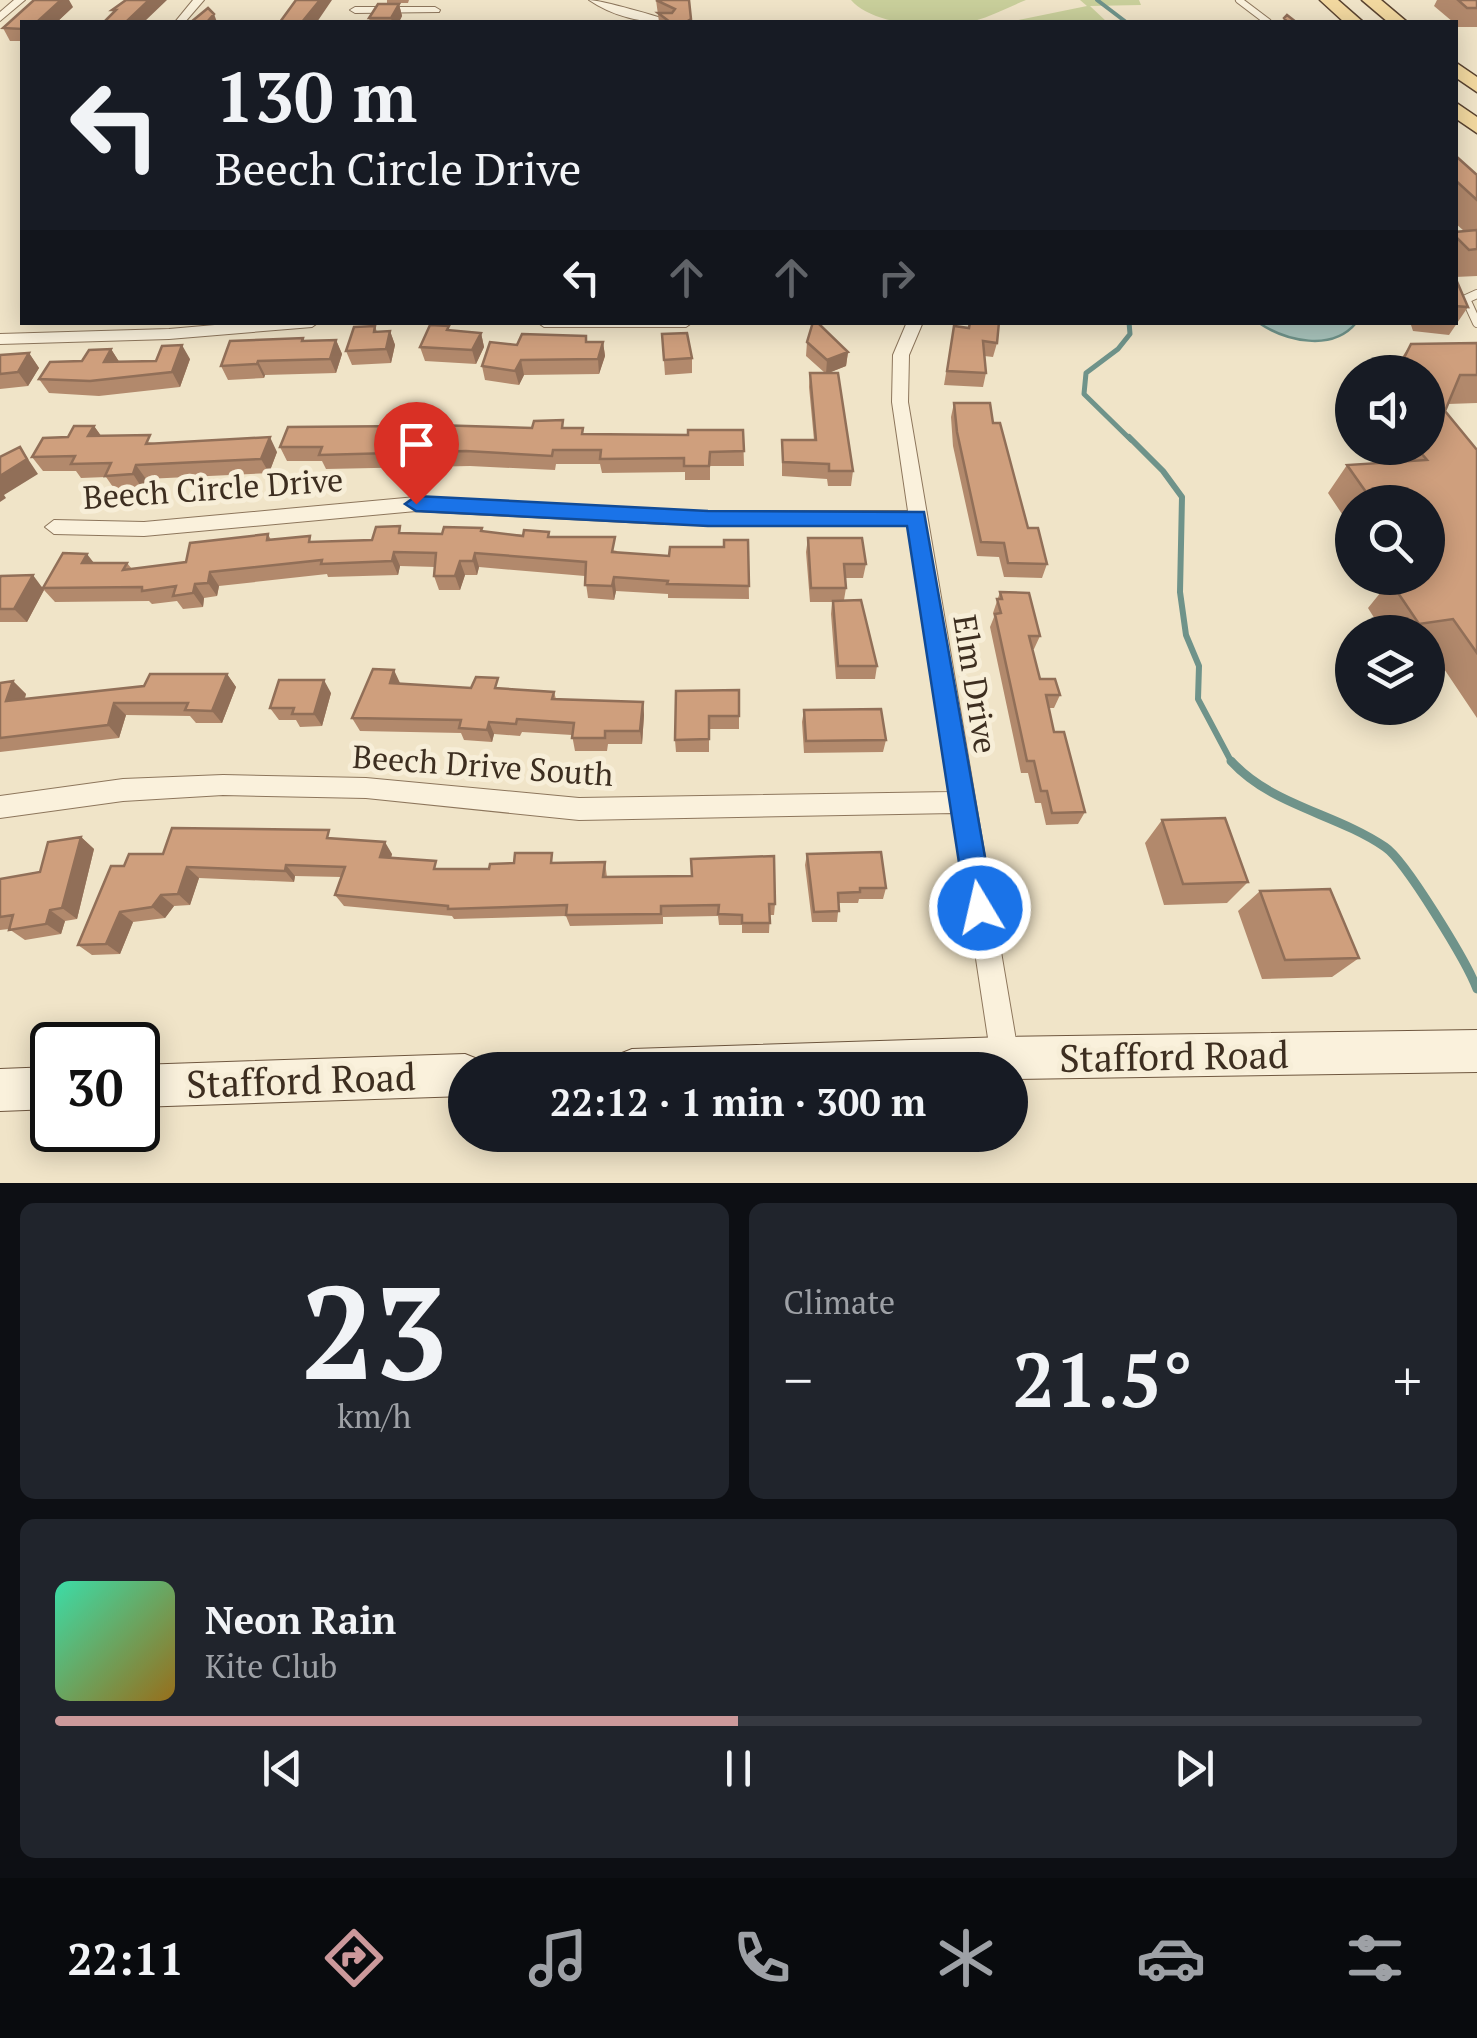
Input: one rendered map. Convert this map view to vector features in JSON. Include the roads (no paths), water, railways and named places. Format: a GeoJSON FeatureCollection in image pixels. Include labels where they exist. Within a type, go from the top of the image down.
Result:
{"type":"FeatureCollection","features":[{"type":"Feature","properties":{"kind":"main road"},"geometry":{"type":"LineString","coordinates":[[1328,0],[1352,20]]}},
{"type":"Feature","properties":{"kind":"main road"},"geometry":{"type":"LineString","coordinates":[[1370,0],[1395,20]]}},
{"type":"Feature","properties":{"kind":"main road"},"geometry":{"type":"LineString","coordinates":[[1458,111],[1477,127]]}},
{"type":"Feature","properties":{"kind":"street"},"geometry":{"type":"LineString","coordinates":[[0,18],[20,0]]}},
{"type":"Feature","properties":{"kind":"street"},"geometry":{"type":"LineString","coordinates":[[182,20],[199,0]]}},
{"type":"Feature","properties":{"kind":"street"},"geometry":{"type":"LineString","coordinates":[[594,0],[616,11],[659,20]]}},
{"type":"Feature","properties":{"kind":"street"},"geometry":{"type":"LineString","coordinates":[[358,5],[435,10]]}},
{"type":"Feature","properties":{"kind":"street"},"geometry":{"type":"LineString","coordinates":[[0,339],[169,334],[276,325]]}},
{"type":"Feature","properties":{"kind":"street","name":"Elm Drive"},"geometry":{"type":"LineString","coordinates":[[909,325],[899,373],[916,518],[1004,1052]]}},
{"type":"Feature","properties":{"kind":"street","name":"Beech Circle Drive"},"geometry":{"type":"LineString","coordinates":[[54,527],[92,531],[157,527],[416,504],[708,518],[916,518]]}},
{"type":"Feature","properties":{"kind":"street","name":"Beech Drive South"},"geometry":{"type":"LineString","coordinates":[[0,807],[123,790],[223,785],[366,788],[579,809],[962,802]]}},
{"type":"Feature","properties":{"kind":"street","name":"Stafford Road"},"geometry":{"type":"LineString","coordinates":[[1028,1058],[1477,1051]]}},
{"type":"Feature","properties":{"kind":"street","name":"Stafford Road"},"geometry":{"type":"LineString","coordinates":[[160,1085],[448,1076]]}},
{"type":"Feature","properties":{"kind":"street"},"geometry":{"type":"LineString","coordinates":[[0,1090],[30,1089]]}},
{"type":"Feature","properties":{"kind":"lane"},"geometry":{"type":"LineString","coordinates":[[1239,0],[1265,20]]}},
{"type":"Feature","properties":{"kind":"lane"},"geometry":{"type":"LineString","coordinates":[[1477,294],[1466,298],[1477,323]]}},
{"type":"Feature","properties":{"kind":"water"},"geometry":{"type":"Polygon","coordinates":[[[1263,325],[1354,325],[1335,338],[1309,341],[1263,325]]]}},
{"type":"Feature","properties":{"kind":"waterway"},"geometry":{"type":"LineString","coordinates":[[1097,0],[1123,20]]}},
{"type":"Feature","properties":{"kind":"waterway"},"geometry":{"type":"LineString","coordinates":[[1129,325],[1130,334],[1118,349],[1086,373],[1084,394],[1131,440]]}},
{"type":"Feature","properties":{"kind":"waterway"},"geometry":{"type":"LineString","coordinates":[[1129,437],[1182,497],[1180,592],[1186,635],[1199,666],[1198,699],[1232,763]]}},
{"type":"Feature","properties":{"kind":"waterway"},"geometry":{"type":"LineString","coordinates":[[1231,761],[1265,789],[1385,847],[1407,871],[1435,914],[1477,989]]}}]}
